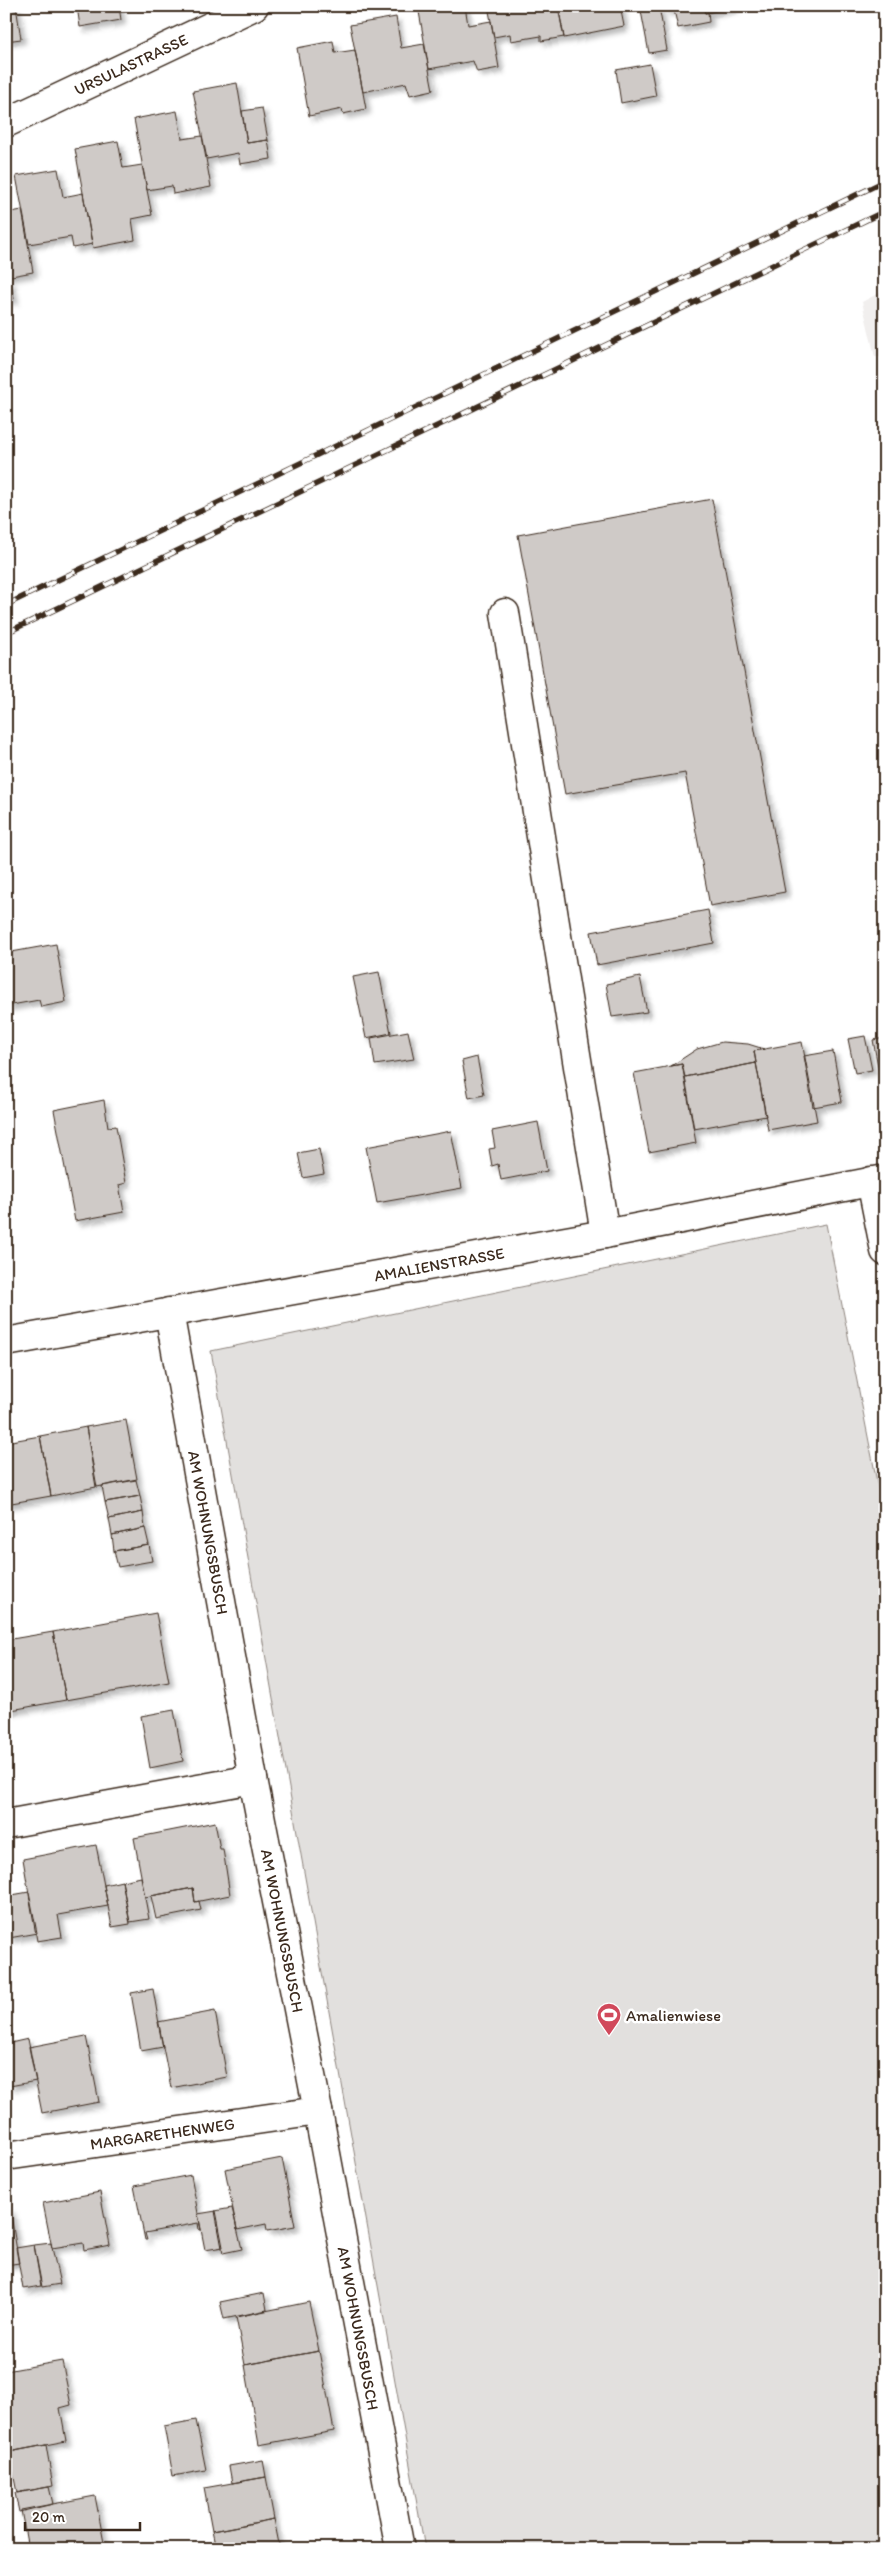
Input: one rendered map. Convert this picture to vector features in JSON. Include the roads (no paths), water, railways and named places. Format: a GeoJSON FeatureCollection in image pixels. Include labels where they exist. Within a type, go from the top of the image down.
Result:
{"type":"FeatureCollection","features":[{"type":"Feature","properties":{"kind":"street","name":"URSULASTRASSE"},"geometry":{"type":"LineString","coordinates":[[6,122],[254,6]]}},
{"type":"Feature","properties":{"kind":"street"},"geometry":{"type":"LineString","coordinates":[[504,614],[605,1234]]}},
{"type":"Feature","properties":{"kind":"street","name":"AMALIENSTRASSE"},"geometry":{"type":"LineString","coordinates":[[6,1342],[605,1234],[878,1180],[885,1251]]}},
{"type":"Feature","properties":{"kind":"street","name":"AM WOHNUNGSBUSCH"},"geometry":{"type":"LineString","coordinates":[[170,1312],[253,1779],[318,2111],[400,2549]]}},
{"type":"Feature","properties":{"kind":"street"},"geometry":{"type":"LineString","coordinates":[[6,1824],[253,1779]]}},
{"type":"Feature","properties":{"kind":"street","name":"MARGARETHENWEG"},"geometry":{"type":"LineString","coordinates":[[6,2156],[318,2111]]}},
{"type":"Feature","properties":{"kind":"railway"},"geometry":{"type":"LineString","coordinates":[[6,605],[885,181]]}},
{"type":"Feature","properties":{"kind":"railway"},"geometry":{"type":"LineString","coordinates":[[6,633],[885,211]]}},
{"type":"Feature","properties":{"kind":"place","name":"Amalienwiese"},"geometry":{"type":"Point","coordinates":[609,2036]}}]}
